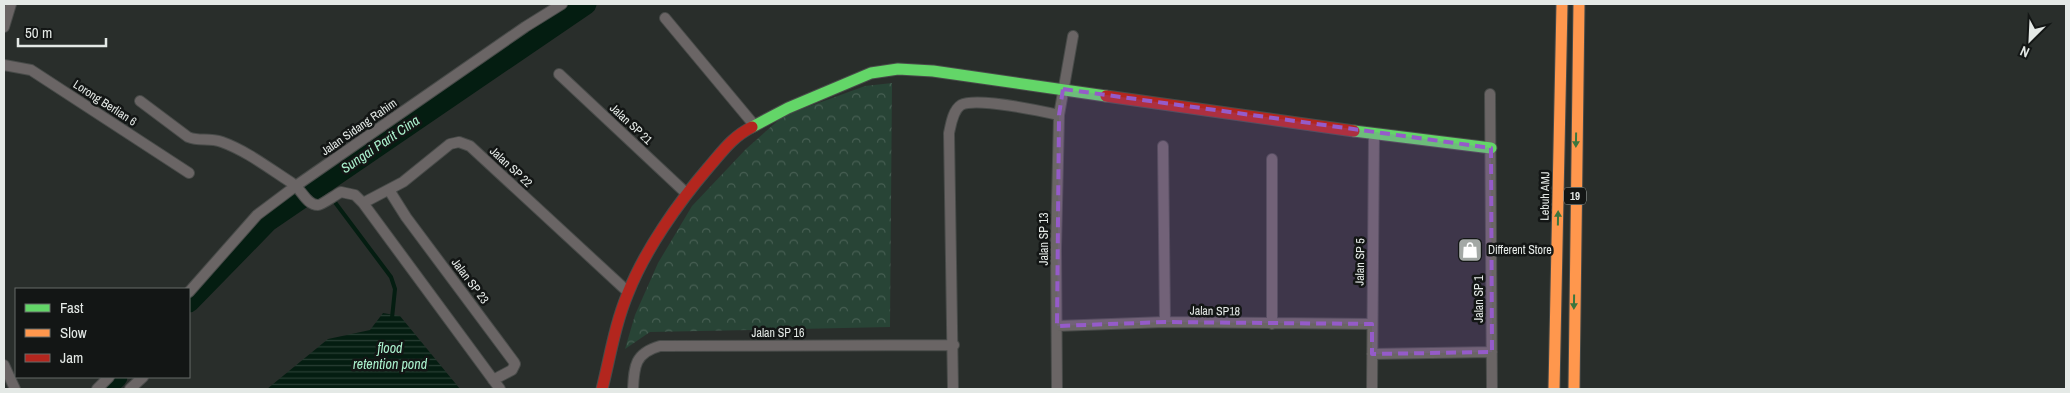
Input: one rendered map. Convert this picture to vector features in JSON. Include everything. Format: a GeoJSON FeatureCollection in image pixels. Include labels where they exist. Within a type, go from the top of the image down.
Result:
{"type":"FeatureCollection","features":[{"type":"Feature","properties":{"kind":"main road"},"geometry":{"type":"LineString","coordinates":[[1553,4],[1560,111]]}},
{"type":"Feature","properties":{"kind":"main road","name":"Lebuh AMJ"},"geometry":{"type":"LineString","coordinates":[[1554,389],[1562,4]]}},
{"type":"Feature","properties":{"kind":"main road","name":"19"},"geometry":{"type":"LineString","coordinates":[[1574,389],[1576,114],[1579,4]]}},
{"type":"Feature","properties":{"kind":"main road"},"geometry":{"type":"LineString","coordinates":[[1576,114],[1588,4]]}},
{"type":"Feature","properties":{"kind":"main road"},"geometry":{"type":"LineString","coordinates":[[602,389],[619,318],[628,292],[643,262],[686,193],[738,134],[788,108],[871,73],[898,69],[933,71],[1374,134],[1491,148]]}},
{"type":"Feature","properties":{"kind":"street"},"geometry":{"type":"LineString","coordinates":[[4,27],[11,4]]}},
{"type":"Feature","properties":{"kind":"street","name":"Jalan Sidang Rahim"},"geometry":{"type":"LineString","coordinates":[[190,291],[257,216],[524,28],[562,4]]}},
{"type":"Feature","properties":{"kind":"street"},"geometry":{"type":"LineString","coordinates":[[665,18],[755,126]]}},
{"type":"Feature","properties":{"kind":"street","name":"Jalan SP 13"},"geometry":{"type":"LineString","coordinates":[[1058,389],[1056,248],[1059,115],[1073,36]]}},
{"type":"Feature","properties":{"kind":"street","name":"Lorong Berlian 6"},"geometry":{"type":"LineString","coordinates":[[4,65],[31,70],[188,173]]}},
{"type":"Feature","properties":{"kind":"street","name":"Jalan SP 21"},"geometry":{"type":"LineString","coordinates":[[559,74],[686,193]]}},
{"type":"Feature","properties":{"kind":"street","name":"Jalan SP 1"},"geometry":{"type":"LineString","coordinates":[[1490,94],[1492,389]]}},
{"type":"Feature","properties":{"kind":"street"},"geometry":{"type":"LineString","coordinates":[[140,101],[188,137],[196,140],[211,138],[230,145],[298,188],[309,202],[318,206],[341,192],[355,196],[363,203],[500,389]]}},
{"type":"Feature","properties":{"kind":"street"},"geometry":{"type":"LineString","coordinates":[[954,389],[949,133],[955,113],[961,105],[972,102],[1006,105],[1059,115]]}},
{"type":"Feature","properties":{"kind":"street","name":"Jalan SP 5"},"geometry":{"type":"LineString","coordinates":[[1372,389],[1374,134]]}},
{"type":"Feature","properties":{"kind":"street","name":"Jalan SP 22"},"geometry":{"type":"LineString","coordinates":[[363,203],[403,182],[450,144],[459,142],[470,146],[628,292]]}},
{"type":"Feature","properties":{"kind":"street"},"geometry":{"type":"LineString","coordinates":[[1163,146],[1165,322]]}},
{"type":"Feature","properties":{"kind":"street"},"geometry":{"type":"LineString","coordinates":[[1272,158],[1272,324]]}},
{"type":"Feature","properties":{"kind":"street","name":"Jalan SP 23"},"geometry":{"type":"LineString","coordinates":[[389,190],[406,217],[514,362],[512,370],[493,380]]}},
{"type":"Feature","properties":{"kind":"street","name":"Jalan SP18"},"geometry":{"type":"LineString","coordinates":[[1057,326],[1165,322],[1372,324]]}},
{"type":"Feature","properties":{"kind":"street","name":"Jalan SP 16"},"geometry":{"type":"LineString","coordinates":[[633,389],[634,368],[639,360],[643,354],[660,346],[954,345]]}},
{"type":"Feature","properties":{"kind":"street"},"geometry":{"type":"LineString","coordinates":[[1372,354],[1492,352]]}},
{"type":"Feature","properties":{"kind":"street"},"geometry":{"type":"LineString","coordinates":[[4,365],[15,389]]}},
{"type":"Feature","properties":{"kind":"street"},"geometry":{"type":"LineString","coordinates":[[97,389],[108,378]]}},
{"type":"Feature","properties":{"kind":"street"},"geometry":{"type":"LineString","coordinates":[[130,389],[142,378]]}},
{"type":"Feature","properties":{"kind":"highlighted area"},"geometry":{"type":"Polygon","coordinates":[[[1063,89],[1491,148],[1492,352],[1372,354],[1372,324],[1165,322],[1057,326],[1059,115],[1063,89]]]}},
{"type":"Feature","properties":{"kind":"green space"},"geometry":{"type":"Polygon","coordinates":[[[892,83],[890,327],[650,332],[625,349],[635,315],[658,263],[692,206],[746,149],[783,116],[865,86],[892,83]]]}},
{"type":"Feature","properties":{"kind":"water","name":"flood retention pond"},"geometry":{"type":"Polygon","coordinates":[[[383,313],[400,316],[460,389],[267,389],[328,339],[370,330],[383,313]]]}},
{"type":"Feature","properties":{"kind":"waterway","name":"Sungai Parit Cina"},"geometry":{"type":"LineString","coordinates":[[190,301],[268,221],[586,4]]}},
{"type":"Feature","properties":{"kind":"waterway"},"geometry":{"type":"LineString","coordinates":[[334,201],[391,277],[395,289],[392,318]]}},
{"type":"Feature","properties":{"kind":"waterway","name":"Sungai Parit Cina"},"geometry":{"type":"LineString","coordinates":[[105,389],[116,378]]}},
{"type":"Feature","properties":{"kind":"traffic: fast"},"geometry":{"type":"LineString","coordinates":[[752,127],[788,108],[871,73],[898,69],[933,71],[1106,96]]}},
{"type":"Feature","properties":{"kind":"traffic: fast"},"geometry":{"type":"LineString","coordinates":[[1354,131],[1491,148]]}},
{"type":"Feature","properties":{"kind":"traffic: slow"},"geometry":{"type":"LineString","coordinates":[[1554,389],[1562,4]]}},
{"type":"Feature","properties":{"kind":"traffic: slow"},"geometry":{"type":"LineString","coordinates":[[1574,389],[1579,4]]}},
{"type":"Feature","properties":{"kind":"traffic: jam"},"geometry":{"type":"LineString","coordinates":[[1106,96],[1354,131]]}},
{"type":"Feature","properties":{"kind":"traffic: jam"},"geometry":{"type":"LineString","coordinates":[[602,389],[623,305],[643,260],[685,196],[733,140],[752,127]]}},
{"type":"Feature","properties":{"kind":"place","name":"Different Store"},"geometry":{"type":"Point","coordinates":[1470,250]}}]}
